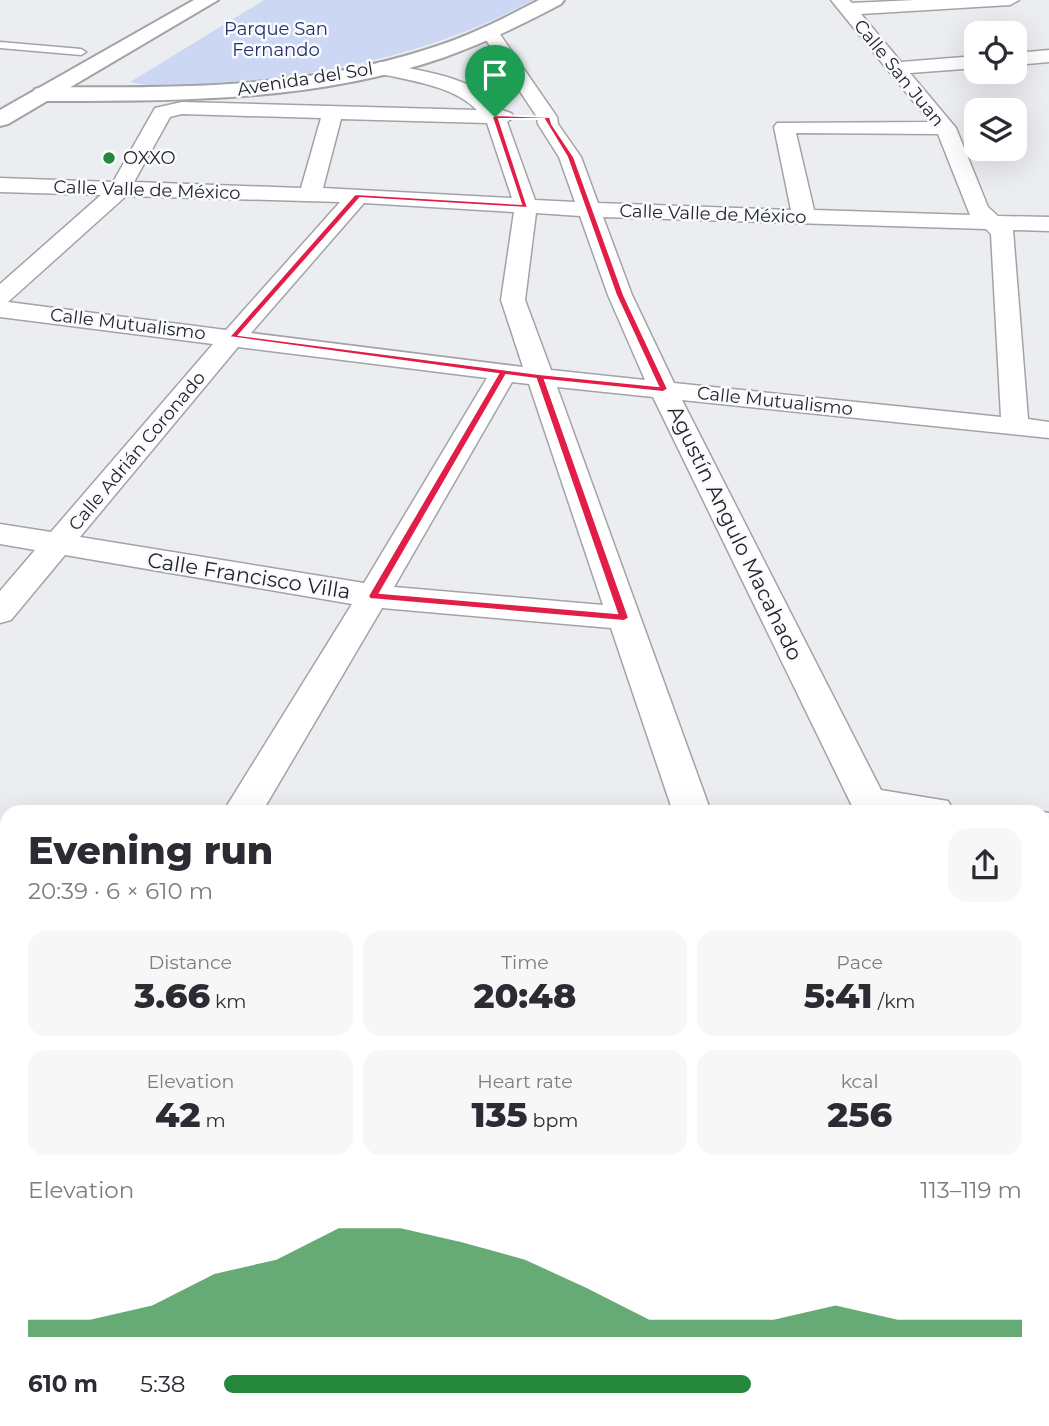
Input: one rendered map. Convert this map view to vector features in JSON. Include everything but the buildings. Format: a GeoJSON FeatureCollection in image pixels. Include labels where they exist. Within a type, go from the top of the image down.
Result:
{"type":"FeatureCollection","features":[{"type":"Feature","properties":{"kind":"main road"},"geometry":{"type":"LineString","coordinates":[[0,97],[172,0]]}},
{"type":"Feature","properties":{"kind":"main road"},"geometry":{"type":"LineString","coordinates":[[0,119],[208,0]]}},
{"type":"Feature","properties":{"kind":"main road","name":"Avenida del Sol"},"geometry":{"type":"LineString","coordinates":[[43,94],[171,95],[240,91],[380,68],[491,34],[554,0]]}},
{"type":"Feature","properties":{"kind":"street"},"geometry":{"type":"LineString","coordinates":[[844,5],[1010,0]]}},
{"type":"Feature","properties":{"kind":"street","name":"Calle San Juan"},"geometry":{"type":"LineString","coordinates":[[844,5],[946,128],[978,210],[1003,232],[1014,426]]}},
{"type":"Feature","properties":{"kind":"street","name":"Agustín Angulo Macahado"},"geometry":{"type":"LineString","coordinates":[[491,34],[547,117],[548,124],[570,157],[620,295],[663,389],[871,805]]}},
{"type":"Feature","properties":{"kind":"street"},"geometry":{"type":"LineString","coordinates":[[1027,59],[1046,60]]}},
{"type":"Feature","properties":{"kind":"street"},"geometry":{"type":"LineString","coordinates":[[895,68],[964,63]]}},
{"type":"Feature","properties":{"kind":"street"},"geometry":{"type":"LineString","coordinates":[[380,68],[442,82],[474,96],[495,117],[526,206],[513,300],[690,805]]}},
{"type":"Feature","properties":{"kind":"street"},"geometry":{"type":"LineString","coordinates":[[0,297],[120,190],[162,112],[182,108],[547,117]]}},
{"type":"Feature","properties":{"kind":"street"},"geometry":{"type":"LineString","coordinates":[[310,194],[333,111]]}},
{"type":"Feature","properties":{"kind":"street"},"geometry":{"type":"LineString","coordinates":[[804,216],[784,127],[946,128]]}},
{"type":"Feature","properties":{"kind":"street","name":"Calle Valle de México"},"geometry":{"type":"LineString","coordinates":[[0,185],[358,196],[591,210],[1049,224]]}},
{"type":"Feature","properties":{"kind":"street","name":"Calle Adrián Coronado"},"geometry":{"type":"LineString","coordinates":[[0,612],[233,337],[358,196]]}},
{"type":"Feature","properties":{"kind":"street","name":"Calle Mutualismo"},"geometry":{"type":"LineString","coordinates":[[0,309],[504,373],[1049,430]]}},
{"type":"Feature","properties":{"kind":"street"},"geometry":{"type":"LineString","coordinates":[[247,805],[504,373]]}},
{"type":"Feature","properties":{"kind":"street","name":"Calle Francisco Villa"},"geometry":{"type":"LineString","coordinates":[[0,534],[373,596],[624,618]]}},
{"type":"Feature","properties":{"kind":"lane"},"geometry":{"type":"LineString","coordinates":[[0,45],[81,52]]}},
{"type":"Feature","properties":{"kind":"lane"},"geometry":{"type":"LineString","coordinates":[[0,55],[13,46]]}},
{"type":"Feature","properties":{"kind":"green space","name":"Parque San Fernando"},"geometry":{"type":"Polygon","coordinates":[[[264,0],[533,0],[458,34],[418,48],[338,68],[256,80],[193,85],[162,86],[130,82],[264,0]]]}},
{"type":"Feature","properties":{"kind":"place","name":"OXXO"},"geometry":{"type":"Point","coordinates":[109,158]}},
{"type":"Feature","properties":{"kind":"route"},"geometry":{"type":"LineString","coordinates":[[495,117],[526,206],[358,196],[233,337],[539,377],[624,618],[373,596],[504,373],[539,377],[663,389],[620,295],[570,157],[548,124],[547,117],[495,117]]}}]}
